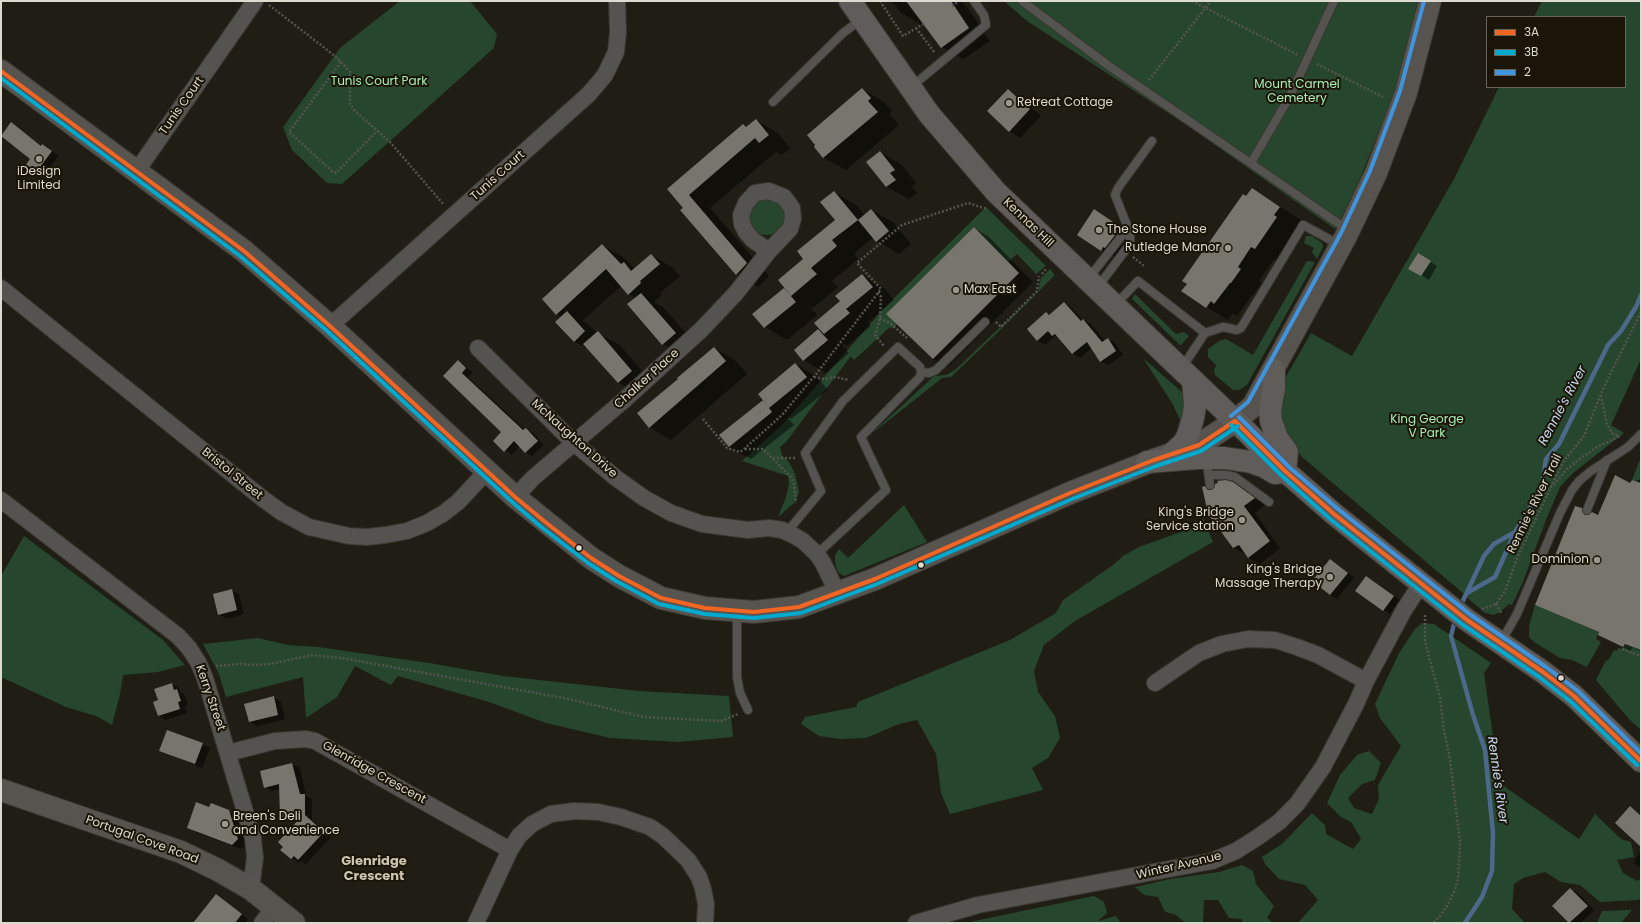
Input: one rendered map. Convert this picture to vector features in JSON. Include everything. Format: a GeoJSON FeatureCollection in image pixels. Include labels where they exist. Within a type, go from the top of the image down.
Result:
{"type":"FeatureCollection","features":[{"type":"Feature","properties":{"kind":"main road","name":"Kennas Hill"},"geometry":{"type":"LineString","coordinates":[[850,1],[910,87],[949,139],[988,183],[1285,471],[1334,514],[1421,584],[1446,603],[1473,615],[1501,643],[1574,696],[1632,742],[1641,761]]}},
{"type":"Feature","properties":{"kind":"main road"},"geometry":{"type":"LineString","coordinates":[[1148,462],[1207,467],[1250,462],[1266,467],[1275,473],[1285,471],[1287,452],[1277,438],[1271,421],[1270,410],[1274,388],[1274,370]]}},
{"type":"Feature","properties":{"kind":"main road"},"geometry":{"type":"LineString","coordinates":[[1174,454],[1184,443],[1194,418],[1195,406],[1187,375]]}},
{"type":"Feature","properties":{"kind":"street","name":"Tunis Court"},"geometry":{"type":"LineString","coordinates":[[136,172],[255,1]]}},
{"type":"Feature","properties":{"kind":"street","name":"Tunis Court"},"geometry":{"type":"LineString","coordinates":[[330,326],[589,94],[605,75],[616,52],[618,32],[617,1]]}},
{"type":"Feature","properties":{"kind":"street"},"geometry":{"type":"LineString","coordinates":[[1,71],[136,172],[206,222],[244,252],[330,326],[515,496],[591,558],[643,590],[661,598],[705,608],[754,612],[792,608],[817,601],[909,565],[1070,493],[1148,462],[1198,445],[1235,421],[1253,406],[1274,370],[1344,238],[1376,173],[1394,130],[1406,93],[1430,1]]}},
{"type":"Feature","properties":{"kind":"street","name":"Chalker Place"},"geometry":{"type":"LineString","coordinates":[[515,496],[702,330],[736,293],[769,251]]}},
{"type":"Feature","properties":{"kind":"street","name":"Bristol Street"},"geometry":{"type":"LineString","coordinates":[[1,288],[262,498],[281,512],[309,527],[349,536],[367,537],[407,530],[427,523],[444,513],[458,502],[487,471]]}},
{"type":"Feature","properties":{"kind":"street","name":"McNaughton Drive"},"geometry":{"type":"LineString","coordinates":[[478,348],[574,443],[616,478],[644,498],[671,513],[702,524],[748,530],[769,528],[786,532],[803,541],[817,554],[838,594]]}},
{"type":"Feature","properties":{"kind":"street","name":"Kerry Street"},"geometry":{"type":"LineString","coordinates":[[1,500],[178,636],[189,648],[198,662],[205,678],[253,838],[255,858],[251,889]]}},
{"type":"Feature","properties":{"kind":"street","name":"Winter Avenue"},"geometry":{"type":"LineString","coordinates":[[916,923],[978,905],[1191,866],[1212,861],[1236,851],[1278,822],[1297,804],[1323,768],[1356,704],[1366,681],[1404,610],[1421,584]]}},
{"type":"Feature","properties":{"kind":"street"},"geometry":{"type":"LineString","coordinates":[[1155,683],[1199,653],[1222,644],[1248,639],[1275,640],[1297,647],[1318,655],[1366,681]]}},
{"type":"Feature","properties":{"kind":"street","name":"Glenridge Crescent"},"geometry":{"type":"LineString","coordinates":[[228,753],[275,741],[306,739],[315,741],[510,850]]}},
{"type":"Feature","properties":{"kind":"street","name":"Portugal Cove Road"},"geometry":{"type":"LineString","coordinates":[[1,790],[181,852],[218,870],[251,889],[268,915],[294,923]]}},
{"type":"Feature","properties":{"kind":"street"},"geometry":{"type":"LineString","coordinates":[[476,923],[510,850],[519,836],[528,828],[551,814],[574,811],[598,812],[622,817],[650,827],[675,846],[688,860],[699,877],[706,904],[705,923]]}},
{"type":"Feature","properties":{"kind":"lane"},"geometry":{"type":"LineString","coordinates":[[910,87],[986,24],[984,15],[974,1]]}},
{"type":"Feature","properties":{"kind":"lane"},"geometry":{"type":"LineString","coordinates":[[1022,1],[1109,66],[1251,163],[1344,238]]}},
{"type":"Feature","properties":{"kind":"lane"},"geometry":{"type":"LineString","coordinates":[[1251,163],[1290,96],[1334,1]]}},
{"type":"Feature","properties":{"kind":"lane"},"geometry":{"type":"LineString","coordinates":[[774,102],[843,33],[862,19]]}},
{"type":"Feature","properties":{"kind":"lane"},"geometry":{"type":"LineString","coordinates":[[1092,284],[1127,248],[1130,241],[1128,228],[1115,195],[1118,188],[1152,141]]}},
{"type":"Feature","properties":{"kind":"lane"},"geometry":{"type":"LineString","coordinates":[[1187,375],[1205,333],[1223,326],[1237,330],[1241,328],[1303,225],[1344,238]]}},
{"type":"Feature","properties":{"kind":"lane"},"geometry":{"type":"LineString","coordinates":[[1092,284],[1128,228]]}},
{"type":"Feature","properties":{"kind":"lane"},"geometry":{"type":"LineString","coordinates":[[1114,306],[1138,281],[1205,333]]}},
{"type":"Feature","properties":{"kind":"lane"},"geometry":{"type":"LineString","coordinates":[[921,372],[929,373],[936,370],[985,322]]}},
{"type":"Feature","properties":{"kind":"lane"},"geometry":{"type":"LineString","coordinates":[[786,532],[821,491],[805,453],[843,401],[898,347],[920,367],[920,377],[861,437],[886,490],[817,554]]}},
{"type":"Feature","properties":{"kind":"lane"},"geometry":{"type":"LineString","coordinates":[[1501,643],[1517,614],[1560,513],[1572,490],[1579,481],[1628,447],[1641,434]]}},
{"type":"Feature","properties":{"kind":"lane"},"geometry":{"type":"LineString","coordinates":[[1587,510],[1608,460]]}},
{"type":"Feature","properties":{"kind":"lane"},"geometry":{"type":"LineString","coordinates":[[1207,467],[1210,485]]}},
{"type":"Feature","properties":{"kind":"lane"},"geometry":{"type":"LineString","coordinates":[[1207,467],[1235,477],[1269,502]]}},
{"type":"Feature","properties":{"kind":"lane"},"geometry":{"type":"LineString","coordinates":[[737,611],[737,677],[740,693],[748,710]]}},
{"type":"Feature","properties":{"kind":"path"},"geometry":{"type":"LineString","coordinates":[[264,1],[341,62],[350,72],[350,104],[354,110],[390,142],[453,216]]}},
{"type":"Feature","properties":{"kind":"path"},"geometry":{"type":"LineString","coordinates":[[880,1],[903,36],[925,23]]}},
{"type":"Feature","properties":{"kind":"path"},"geometry":{"type":"LineString","coordinates":[[952,6],[959,1]]}},
{"type":"Feature","properties":{"kind":"path"},"geometry":{"type":"LineString","coordinates":[[1192,1],[1383,97]]}},
{"type":"Feature","properties":{"kind":"path"},"geometry":{"type":"LineString","coordinates":[[1143,89],[1211,1]]}},
{"type":"Feature","properties":{"kind":"path"},"geometry":{"type":"LineString","coordinates":[[916,28],[941,62]]}},
{"type":"Feature","properties":{"kind":"path"},"geometry":{"type":"LineString","coordinates":[[341,62],[289,132],[333,172],[336,172],[377,131]]}},
{"type":"Feature","properties":{"kind":"path"},"geometry":{"type":"LineString","coordinates":[[703,419],[727,448],[740,452],[782,415],[881,289],[857,263],[902,225],[968,203],[980,208],[990,208]]}},
{"type":"Feature","properties":{"kind":"path"},"geometry":{"type":"LineString","coordinates":[[993,319],[1001,327],[1037,291],[1040,275],[1047,268]]}},
{"type":"Feature","properties":{"kind":"path"},"geometry":{"type":"LineString","coordinates":[[878,292],[881,297],[880,318],[875,337],[891,354]]}},
{"type":"Feature","properties":{"kind":"path","name":"Rennie's River Trail"},"geometry":{"type":"LineString","coordinates":[[1496,604],[1505,591],[1518,556],[1563,462],[1584,436],[1601,394],[1641,312]]}},
{"type":"Feature","properties":{"kind":"path"},"geometry":{"type":"LineString","coordinates":[[880,318],[895,327],[912,343]]}},
{"type":"Feature","properties":{"kind":"path"},"geometry":{"type":"LineString","coordinates":[[813,377],[824,379],[836,377],[860,384]]}},
{"type":"Feature","properties":{"kind":"path"},"geometry":{"type":"LineString","coordinates":[[1550,490],[1567,469],[1581,458],[1597,447],[1620,436],[1613,434],[1607,425],[1601,394]]}},
{"type":"Feature","properties":{"kind":"path"},"geometry":{"type":"LineString","coordinates":[[744,449],[763,449],[791,477],[794,484],[800,517]]}},
{"type":"Feature","properties":{"kind":"path"},"geometry":{"type":"LineString","coordinates":[[773,458],[807,457]]}},
{"type":"Feature","properties":{"kind":"path"},"geometry":{"type":"LineString","coordinates":[[1473,615],[1496,604],[1502,614]]}},
{"type":"Feature","properties":{"kind":"path"},"geometry":{"type":"LineString","coordinates":[[1425,615],[1425,642],[1440,697],[1452,774],[1460,842],[1458,879],[1455,890],[1448,906],[1433,923]]}},
{"type":"Feature","properties":{"kind":"path"},"geometry":{"type":"LineString","coordinates":[[1622,649],[1641,656]]}},
{"type":"Feature","properties":{"kind":"path"},"geometry":{"type":"LineString","coordinates":[[213,666],[240,664],[263,665],[311,655],[326,656],[569,700],[644,717],[720,721],[748,710]]}},
{"type":"Feature","properties":{"kind":"green space","name":"Tunis Court Park"},"geometry":{"type":"Polygon","coordinates":[[[400,1],[470,1],[497,34],[494,48],[342,184],[327,183],[292,150],[283,127],[340,48],[400,1]]]}},
{"type":"Feature","properties":{"kind":"green space","name":"Mount Carmel Cemetery"},"geometry":{"type":"Polygon","coordinates":[[[1004,1],[1418,1],[1396,88],[1354,193],[1335,229],[1185,124],[1027,21],[1004,1]]]}},
{"type":"Feature","properties":{"kind":"green space","name":"King George V Park"},"geometry":{"type":"Polygon","coordinates":[[[1542,1],[1641,1],[1641,359],[1611,425],[1624,433],[1572,474],[1560,487],[1523,582],[1512,605],[1509,604],[1494,615],[1485,613],[1302,457],[1288,439],[1281,418],[1280,396],[1287,375],[1311,333],[1352,356],[1454,179],[1499,88],[1626,88],[1626,16],[1534,16],[1542,1]]]}},
{"type":"Feature","properties":{"kind":"green space"},"geometry":{"type":"Polygon","coordinates":[[[771,199],[780,204],[784,210],[784,224],[780,230],[771,235],[763,235],[754,230],[750,224],[749,213],[754,204],[760,200],[771,199]]]}},
{"type":"Feature","properties":{"kind":"green space"},"geometry":{"type":"Polygon","coordinates":[[[986,207],[1046,266],[1036,274],[1017,254],[1008,262],[974,227],[893,329],[890,327],[854,360],[851,356],[786,442],[780,447],[782,455],[789,462],[795,474],[799,492],[795,502],[778,517],[786,497],[789,484],[788,476],[742,461],[783,424],[884,308],[986,207]]]}},
{"type":"Feature","properties":{"kind":"green space"},"geometry":{"type":"Polygon","coordinates":[[[1306,236],[1312,236],[1322,243],[1323,247],[1317,259],[1312,252],[1314,248],[1304,243],[1306,236]]]}},
{"type":"Feature","properties":{"kind":"green space"},"geometry":{"type":"Polygon","coordinates":[[[1307,261],[1315,262],[1247,385],[1239,390],[1233,390],[1215,375],[1214,370],[1216,365],[1208,357],[1208,349],[1219,341],[1226,339],[1253,355],[1307,261]]]}},
{"type":"Feature","properties":{"kind":"green space"},"geometry":{"type":"Polygon","coordinates":[[[1050,269],[1055,275],[951,377],[942,378],[869,436],[934,376],[946,375],[955,370],[1038,291],[1041,278],[1050,269]]]}},
{"type":"Feature","properties":{"kind":"green space"},"geometry":{"type":"Polygon","coordinates":[[[1135,294],[1176,334],[1184,332],[1189,336],[1181,345],[1132,299],[1135,294]]]}},
{"type":"Feature","properties":{"kind":"green space"},"geometry":{"type":"Polygon","coordinates":[[[1143,358],[1183,393],[1188,403],[1183,426],[1172,403],[1143,358]]]}},
{"type":"Feature","properties":{"kind":"green space"},"geometry":{"type":"Polygon","coordinates":[[[1641,457],[1641,479],[1636,481],[1632,480],[1641,457]]]}},
{"type":"Feature","properties":{"kind":"green space"},"geometry":{"type":"Polygon","coordinates":[[[904,505],[927,542],[844,576],[839,573],[835,562],[835,555],[839,549],[848,558],[904,505]]]}},
{"type":"Feature","properties":{"kind":"green space"},"geometry":{"type":"Polygon","coordinates":[[[1203,518],[1213,542],[1075,621],[1044,645],[1034,671],[1038,692],[1055,716],[1060,738],[1048,758],[1032,768],[1043,790],[950,814],[941,793],[936,754],[917,720],[899,724],[866,738],[840,739],[819,736],[801,724],[805,717],[856,707],[858,702],[1010,640],[1056,613],[1063,600],[1113,565],[1123,556],[1139,547],[1195,527],[1203,518]]]}},
{"type":"Feature","properties":{"kind":"green space"},"geometry":{"type":"Polygon","coordinates":[[[24,536],[163,640],[185,665],[158,672],[123,675],[112,725],[96,716],[66,707],[1,677],[1,576],[24,536]]]}},
{"type":"Feature","properties":{"kind":"green space"},"geometry":{"type":"Polygon","coordinates":[[[1535,605],[1599,632],[1596,639],[1601,642],[1587,667],[1572,660],[1560,658],[1534,642],[1529,637],[1529,626],[1535,605]]]}},
{"type":"Feature","properties":{"kind":"green space"},"geometry":{"type":"Polygon","coordinates":[[[1422,623],[1434,624],[1491,663],[1484,673],[1501,784],[1579,839],[1595,814],[1621,839],[1631,842],[1634,857],[1617,860],[1623,873],[1637,881],[1641,879],[1641,898],[1638,900],[1600,902],[1580,885],[1561,882],[1545,872],[1523,878],[1514,884],[1512,909],[1525,923],[1298,923],[1318,900],[1305,885],[1279,879],[1265,864],[1262,857],[1282,844],[1312,813],[1325,825],[1326,834],[1353,849],[1361,839],[1351,822],[1341,817],[1327,803],[1340,775],[1357,755],[1369,751],[1381,763],[1375,780],[1362,784],[1348,798],[1354,808],[1372,814],[1379,799],[1378,785],[1401,746],[1380,718],[1375,704],[1399,653],[1415,629],[1422,623]]]}},
{"type":"Feature","properties":{"kind":"green space"},"geometry":{"type":"Polygon","coordinates":[[[258,638],[288,645],[318,647],[429,663],[503,676],[639,691],[729,696],[733,737],[678,742],[610,738],[546,723],[489,702],[398,676],[391,685],[355,666],[337,697],[306,718],[303,677],[226,697],[219,674],[203,644],[258,638]]]}},
{"type":"Feature","properties":{"kind":"green space"},"geometry":{"type":"Polygon","coordinates":[[[1625,644],[1641,650],[1641,730],[1628,718],[1596,680],[1606,660],[1608,661],[1614,650],[1617,651],[1618,648],[1622,649],[1625,644]]]}},
{"type":"Feature","properties":{"kind":"green space"},"geometry":{"type":"Polygon","coordinates":[[[1242,865],[1253,871],[1256,884],[1274,906],[1267,918],[1273,923],[1244,923],[1241,919],[1229,918],[1218,900],[1204,900],[1203,922],[1186,923],[1174,914],[1165,912],[1158,897],[1144,895],[1135,887],[1170,879],[1219,872],[1242,865]]]}},
{"type":"Feature","properties":{"kind":"green space"},"geometry":{"type":"Polygon","coordinates":[[[1094,896],[1104,902],[1107,913],[1098,921],[1116,916],[1121,923],[965,923],[1094,896]]]}},
{"type":"Feature","properties":{"kind":"green space"},"geometry":{"type":"Polygon","coordinates":[[[1632,910],[1621,923],[1597,923],[1602,911],[1632,910]]]}},
{"type":"Feature","properties":{"kind":"building"},"geometry":{"type":"Polygon","coordinates":[[[906,1],[951,1],[969,28],[941,48],[906,1]]]}},
{"type":"Feature","properties":{"kind":"building"},"geometry":{"type":"Polygon","coordinates":[[[862,88],[871,98],[868,101],[878,112],[823,158],[807,135],[862,88]]]}},
{"type":"Feature","properties":{"kind":"building","name":"Retreat Cottage"},"geometry":{"type":"Polygon","coordinates":[[[1008,89],[1030,109],[1009,132],[987,111],[1008,89]]]}},
{"type":"Feature","properties":{"kind":"building"},"geometry":{"type":"Polygon","coordinates":[[[756,119],[769,135],[759,143],[755,138],[689,195],[747,263],[736,275],[680,210],[683,208],[667,189],[743,124],[746,127],[756,119]]]}},
{"type":"Feature","properties":{"kind":"building"},"geometry":{"type":"Polygon","coordinates":[[[11,122],[41,146],[42,144],[52,151],[35,174],[25,166],[30,159],[1,136],[11,122]]]}},
{"type":"Feature","properties":{"kind":"building"},"geometry":{"type":"Polygon","coordinates":[[[880,151],[895,170],[890,173],[896,180],[886,187],[866,162],[880,151]]]}},
{"type":"Feature","properties":{"kind":"building","name":"Rutledge Manor"},"geometry":{"type":"Polygon","coordinates":[[[1252,188],[1280,207],[1274,215],[1277,217],[1255,249],[1251,247],[1238,267],[1241,269],[1231,283],[1214,304],[1211,301],[1206,308],[1181,291],[1187,284],[1182,281],[1243,194],[1246,196],[1252,188]]]}},
{"type":"Feature","properties":{"kind":"building"},"geometry":{"type":"Polygon","coordinates":[[[834,191],[858,220],[832,240],[837,246],[811,268],[817,274],[791,296],[778,280],[803,259],[797,251],[835,220],[820,202],[834,191]]]}},
{"type":"Feature","properties":{"kind":"building"},"geometry":{"type":"Polygon","coordinates":[[[871,209],[889,231],[876,242],[858,220],[871,209]]]}},
{"type":"Feature","properties":{"kind":"building","name":"The Stone House"},"geometry":{"type":"Polygon","coordinates":[[[1094,209],[1119,226],[1117,229],[1119,230],[1101,251],[1077,235],[1094,209]]]}},
{"type":"Feature","properties":{"kind":"building","name":"Max East"},"geometry":{"type":"Polygon","coordinates":[[[974,227],[1019,273],[933,359],[886,314],[974,227]]]}},
{"type":"Feature","properties":{"kind":"building"},"geometry":{"type":"Polygon","coordinates":[[[602,244],[621,264],[624,262],[631,271],[651,254],[660,264],[640,281],[641,283],[628,295],[606,269],[556,315],[542,299],[602,244]]]}},
{"type":"Feature","properties":{"kind":"building"},"geometry":{"type":"Polygon","coordinates":[[[1418,253],[1431,261],[1421,276],[1408,269],[1418,253]]]}},
{"type":"Feature","properties":{"kind":"building"},"geometry":{"type":"Polygon","coordinates":[[[862,274],[873,287],[846,309],[850,313],[824,334],[814,323],[840,301],[835,296],[862,274]]]}},
{"type":"Feature","properties":{"kind":"building"},"geometry":{"type":"Polygon","coordinates":[[[784,288],[796,302],[764,328],[752,314],[784,288]]]}},
{"type":"Feature","properties":{"kind":"building"},"geometry":{"type":"Polygon","coordinates":[[[641,293],[676,333],[662,345],[627,304],[641,293]]]}},
{"type":"Feature","properties":{"kind":"building"},"geometry":{"type":"Polygon","coordinates":[[[1064,302],[1081,321],[1083,319],[1102,342],[1108,338],[1116,351],[1100,362],[1087,342],[1072,354],[1055,334],[1052,336],[1048,331],[1037,341],[1027,329],[1046,312],[1049,315],[1064,302]]]}},
{"type":"Feature","properties":{"kind":"building"},"geometry":{"type":"Polygon","coordinates":[[[567,311],[585,331],[574,342],[555,322],[567,311]]]}},
{"type":"Feature","properties":{"kind":"building"},"geometry":{"type":"Polygon","coordinates":[[[818,329],[828,340],[803,361],[794,350],[818,329]]]}},
{"type":"Feature","properties":{"kind":"building"},"geometry":{"type":"Polygon","coordinates":[[[598,331],[632,371],[618,383],[583,344],[598,331]]]}},
{"type":"Feature","properties":{"kind":"building"},"geometry":{"type":"Polygon","coordinates":[[[714,347],[726,361],[649,428],[637,413],[714,347]]]}},
{"type":"Feature","properties":{"kind":"building"},"geometry":{"type":"Polygon","coordinates":[[[458,360],[466,368],[462,373],[523,430],[526,428],[538,441],[525,453],[514,441],[504,452],[493,441],[501,432],[443,376],[458,360]]]}},
{"type":"Feature","properties":{"kind":"building"},"geometry":{"type":"Polygon","coordinates":[[[795,363],[807,377],[769,408],[758,394],[795,363]]]}},
{"type":"Feature","properties":{"kind":"building"},"geometry":{"type":"Polygon","coordinates":[[[763,400],[772,412],[729,447],[719,435],[763,400]]]}},
{"type":"Feature","properties":{"kind":"building","name":"Dominion"},"geometry":{"type":"Polygon","coordinates":[[[1615,475],[1630,483],[1632,480],[1641,483],[1641,650],[1625,644],[1623,647],[1598,635],[1599,632],[1535,605],[1575,506],[1582,508],[1585,515],[1592,512],[1598,515],[1615,475]]]}},
{"type":"Feature","properties":{"kind":"building","name":"King's Bridge Service station"},"geometry":{"type":"Polygon","coordinates":[[[1226,480],[1233,482],[1255,498],[1244,506],[1270,541],[1248,558],[1239,545],[1233,548],[1211,518],[1209,518],[1202,487],[1205,486],[1208,490],[1211,490],[1215,487],[1215,484],[1218,483],[1217,481],[1226,480]]]}},
{"type":"Feature","properties":{"kind":"building","name":"King's Bridge Massage Therapy"},"geometry":{"type":"Polygon","coordinates":[[[1330,559],[1348,573],[1330,595],[1312,581],[1330,559]]]}},
{"type":"Feature","properties":{"kind":"building"},"geometry":{"type":"Polygon","coordinates":[[[1366,576],[1394,596],[1383,611],[1355,591],[1366,576]]]}},
{"type":"Feature","properties":{"kind":"building"},"geometry":{"type":"Polygon","coordinates":[[[232,589],[237,610],[218,615],[213,594],[232,589]]]}},
{"type":"Feature","properties":{"kind":"building"},"geometry":{"type":"Polygon","coordinates":[[[172,683],[174,690],[177,689],[181,701],[178,702],[180,709],[158,716],[153,702],[158,700],[154,689],[172,683]]]}},
{"type":"Feature","properties":{"kind":"building"},"geometry":{"type":"Polygon","coordinates":[[[274,696],[278,715],[249,722],[244,704],[274,696]]]}},
{"type":"Feature","properties":{"kind":"building"},"geometry":{"type":"Polygon","coordinates":[[[167,730],[203,743],[195,764],[159,751],[167,730]]]}},
{"type":"Feature","properties":{"kind":"building"},"geometry":{"type":"Polygon","coordinates":[[[292,763],[300,794],[305,794],[305,815],[324,832],[298,860],[294,856],[291,859],[280,850],[283,847],[278,842],[302,816],[280,817],[279,784],[264,788],[260,771],[292,763]]]}},
{"type":"Feature","properties":{"kind":"building"},"geometry":{"type":"Polygon","coordinates":[[[196,802],[209,807],[211,803],[229,810],[238,839],[232,845],[187,828],[196,802]]]}},
{"type":"Feature","properties":{"kind":"building"},"geometry":{"type":"Polygon","coordinates":[[[1630,806],[1641,816],[1641,847],[1615,823],[1630,806]]]}},
{"type":"Feature","properties":{"kind":"building"},"geometry":{"type":"Polygon","coordinates":[[[1570,888],[1588,906],[1569,923],[1552,906],[1570,888]]]}},
{"type":"Feature","properties":{"kind":"building"},"geometry":{"type":"Polygon","coordinates":[[[216,894],[242,914],[235,923],[193,923],[216,894]]]}},
{"type":"Feature","properties":{"kind":"waterway","name":"Rennie's River"},"geometry":{"type":"LineString","coordinates":[[1467,593],[1495,577],[1515,532],[1542,485],[1546,459],[1559,444],[1608,345],[1621,331],[1636,307],[1641,295]]}},
{"type":"Feature","properties":{"kind":"waterway","name":"Rennie's River"},"geometry":{"type":"LineString","coordinates":[[1460,607],[1484,556],[1494,544],[1515,532]]}},
{"type":"Feature","properties":{"kind":"waterway","name":"Rennie's River"},"geometry":{"type":"LineString","coordinates":[[1455,620],[1451,636],[1473,715],[1485,750],[1493,833],[1492,871],[1482,897],[1465,923]]}},
{"type":"Feature","properties":{"kind":"transit line","name":"2"},"geometry":{"type":"LineString","coordinates":[[1231,416],[1248,402],[1341,233],[1370,171],[1400,91],[1424,1]]}},
{"type":"Feature","properties":{"kind":"transit line","name":"3A"},"geometry":{"type":"LineString","coordinates":[[1,71],[244,251],[330,326],[515,497],[544,521],[591,558],[619,576],[661,598],[705,608],[754,612],[799,607],[875,579],[1070,493],[1154,460],[1199,445],[1235,421]]}},
{"type":"Feature","properties":{"kind":"transit line","name":"3B"},"geometry":{"type":"LineString","coordinates":[[1,78],[240,256],[326,330],[540,526],[588,563],[616,581],[659,604],[705,614],[754,618],[801,613],[877,584],[1072,499],[1156,466],[1201,451],[1238,426]]}},
{"type":"Feature","properties":{"kind":"transit line","name":"2"},"geometry":{"type":"LineString","coordinates":[[1239,417],[1289,467],[1338,509],[1471,615],[1578,691],[1641,753]]}},
{"type":"Feature","properties":{"kind":"transit line","name":"3A"},"geometry":{"type":"LineString","coordinates":[[1235,421],[1285,471],[1334,514],[1467,620],[1543,672],[1574,696],[1641,761]]}},
{"type":"Feature","properties":{"kind":"transit line","name":"3B"},"geometry":{"type":"LineString","coordinates":[[1231,425],[1281,475],[1330,519],[1463,625],[1539,677],[1570,701],[1637,765]]}},
{"type":"Feature","properties":{"kind":"place","name":"Retreat Cottage"},"geometry":{"type":"Point","coordinates":[1009,103]}},
{"type":"Feature","properties":{"kind":"place","name":"iDesign Limited"},"geometry":{"type":"Point","coordinates":[39,159]}},
{"type":"Feature","properties":{"kind":"place","name":"The Stone House"},"geometry":{"type":"Point","coordinates":[1099,230]}},
{"type":"Feature","properties":{"kind":"place","name":"Rutledge Manor"},"geometry":{"type":"Point","coordinates":[1228,248]}},
{"type":"Feature","properties":{"kind":"place","name":"Max East"},"geometry":{"type":"Point","coordinates":[956,290]}},
{"type":"Feature","properties":{"kind":"place","name":"King's Bridge Service station"},"geometry":{"type":"Point","coordinates":[1242,520]}},
{"type":"Feature","properties":{"kind":"place","name":"Dominion"},"geometry":{"type":"Point","coordinates":[1597,560]}},
{"type":"Feature","properties":{"kind":"place","name":"King's Bridge Massage Therapy"},"geometry":{"type":"Point","coordinates":[1330,577]}},
{"type":"Feature","properties":{"kind":"place","name":"Breen's Deli and Convenience"},"geometry":{"type":"Point","coordinates":[225,824]}},
{"type":"Feature","properties":{"kind":"district","name":"Glenridge Crescent"},"geometry":{"type":"Point","coordinates":[374,870]}}]}
